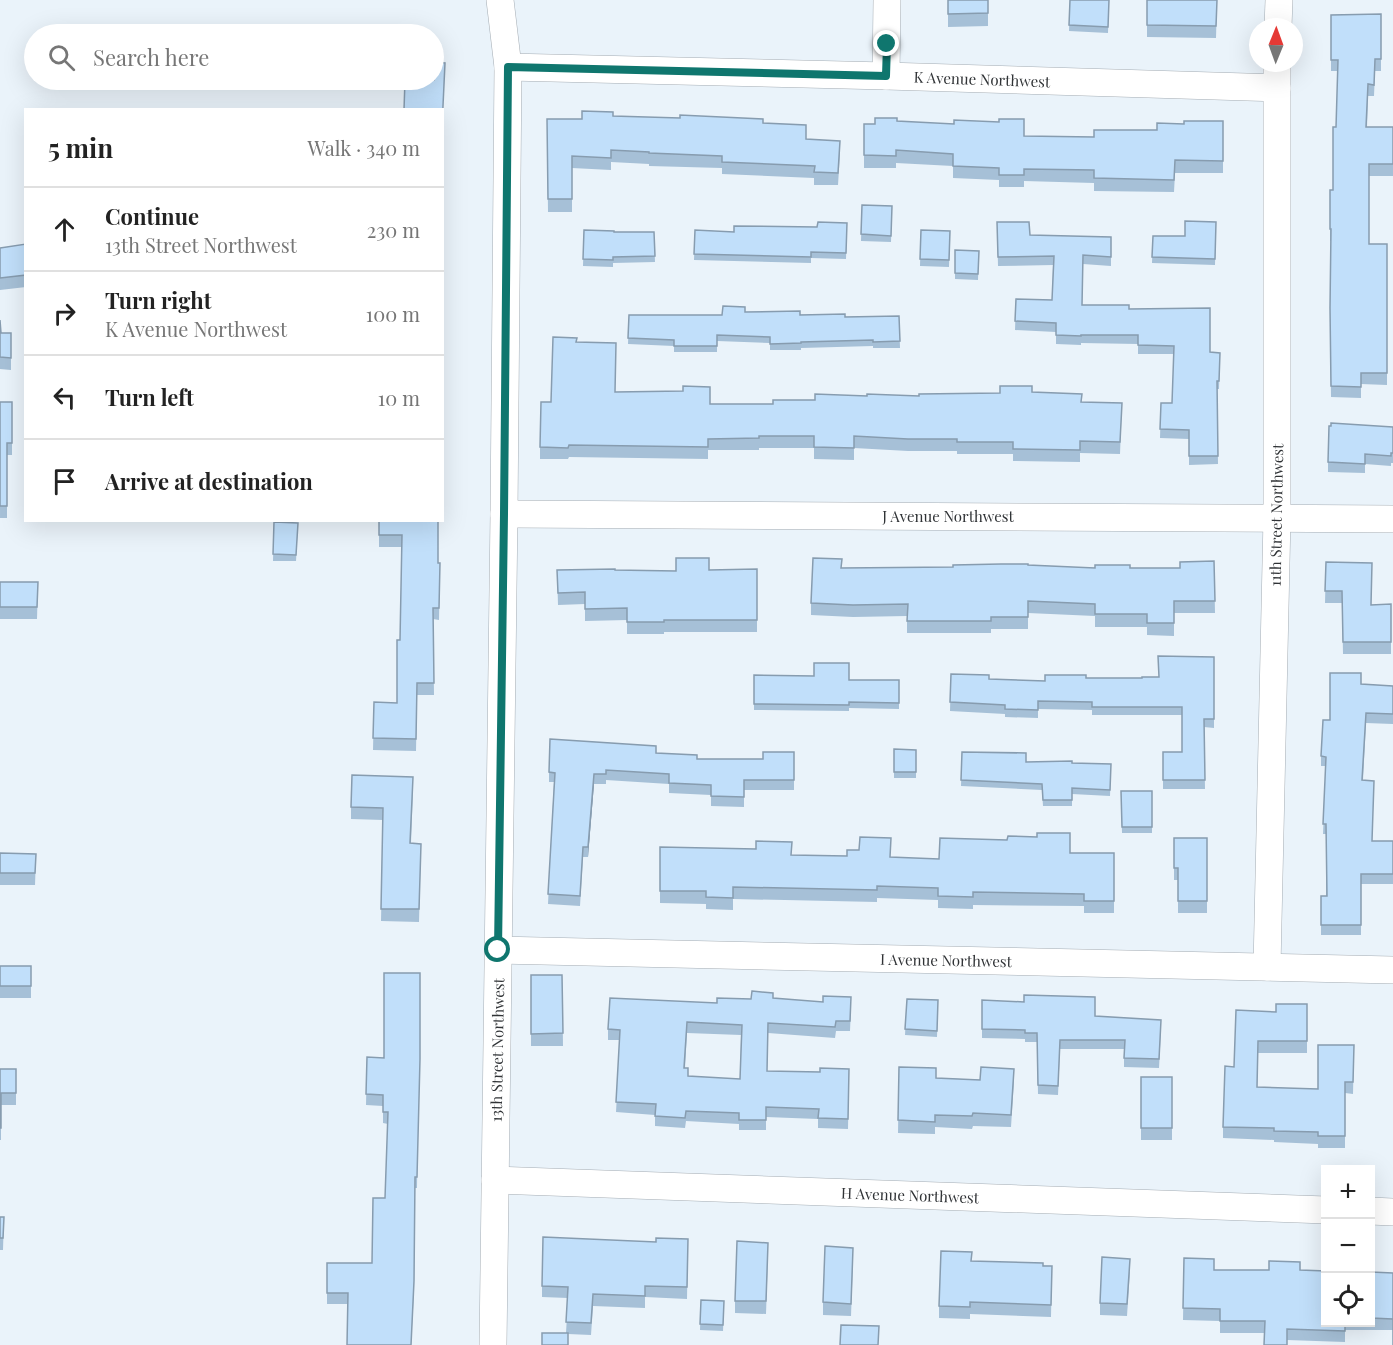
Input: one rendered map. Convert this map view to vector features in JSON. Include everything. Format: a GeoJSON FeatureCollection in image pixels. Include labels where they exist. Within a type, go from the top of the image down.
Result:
{"type":"FeatureCollection","features":[{"type":"Feature","properties":{"kind":"street","name":"13th Street Northwest"},"geometry":{"type":"LineString","coordinates":[[493,1345],[508,67],[500,0]]}},
{"type":"Feature","properties":{"kind":"street"},"geometry":{"type":"LineString","coordinates":[[886,76],[887,0]]}},
{"type":"Feature","properties":{"kind":"street"},"geometry":{"type":"LineString","coordinates":[[1278,18],[1279,0]]}},
{"type":"Feature","properties":{"kind":"street","name":"K Avenue Northwest"},"geometry":{"type":"LineString","coordinates":[[508,67],[886,76],[1277,76]]}},
{"type":"Feature","properties":{"kind":"street","name":"11th Street Northwest"},"geometry":{"type":"LineString","coordinates":[[1267,967],[1277,518],[1277,76]]}},
{"type":"Feature","properties":{"kind":"street","name":"J Avenue Northwest"},"geometry":{"type":"LineString","coordinates":[[504,514],[1393,519]]}},
{"type":"Feature","properties":{"kind":"street","name":"I Avenue Northwest"},"geometry":{"type":"LineString","coordinates":[[498,950],[1393,970]]}},
{"type":"Feature","properties":{"kind":"street","name":"H Avenue Northwest"},"geometry":{"type":"LineString","coordinates":[[495,1180],[1321,1210]]}},
{"type":"Feature","properties":{"kind":"street"},"geometry":{"type":"LineString","coordinates":[[1375,1211],[1393,1212]]}},
{"type":"Feature","properties":{"kind":"building"},"geometry":{"type":"Polygon","coordinates":[[[948,0],[988,0],[988,13],[948,14],[948,0]]]}},
{"type":"Feature","properties":{"kind":"building"},"geometry":{"type":"Polygon","coordinates":[[[1070,0],[1109,0],[1108,27],[1069,25],[1070,0]]]}},
{"type":"Feature","properties":{"kind":"building"},"geometry":{"type":"Polygon","coordinates":[[[1147,0],[1217,0],[1216,26],[1147,25],[1147,0]]]}},
{"type":"Feature","properties":{"kind":"building"},"geometry":{"type":"Polygon","coordinates":[[[1381,14],[1381,59],[1375,59],[1374,85],[1368,84],[1366,127],[1393,127],[1393,164],[1369,164],[1369,244],[1387,244],[1387,373],[1361,373],[1361,387],[1331,386],[1330,190],[1333,190],[1333,127],[1336,127],[1338,60],[1331,60],[1331,15],[1381,14]]]}},
{"type":"Feature","properties":{"kind":"building"},"geometry":{"type":"Polygon","coordinates":[[[405,90],[444,90],[443,108],[404,108],[405,90]]]}},
{"type":"Feature","properties":{"kind":"building"},"geometry":{"type":"Polygon","coordinates":[[[582,111],[613,112],[613,116],[680,118],[680,115],[763,119],[763,123],[806,125],[806,139],[840,141],[838,173],[814,172],[815,166],[722,162],[722,156],[611,150],[611,158],[572,156],[572,199],[548,199],[547,119],[582,119],[582,111]]]}},
{"type":"Feature","properties":{"kind":"building"},"geometry":{"type":"Polygon","coordinates":[[[875,118],[954,124],[954,120],[999,122],[999,119],[1024,119],[1024,136],[1094,137],[1094,130],[1157,130],[1157,123],[1184,124],[1184,121],[1223,121],[1223,161],[1175,160],[1174,180],[1094,178],[1094,170],[1024,169],[1024,175],[999,175],[999,168],[953,166],[953,154],[896,150],[896,156],[864,155],[864,124],[875,124],[875,118]]]}},
{"type":"Feature","properties":{"kind":"building"},"geometry":{"type":"Polygon","coordinates":[[[862,205],[892,206],[891,236],[861,234],[862,205]]]}},
{"type":"Feature","properties":{"kind":"building"},"geometry":{"type":"Polygon","coordinates":[[[1185,221],[1216,222],[1215,259],[1152,257],[1153,236],[1185,236],[1185,221]]]}},
{"type":"Feature","properties":{"kind":"building"},"geometry":{"type":"Polygon","coordinates":[[[818,222],[847,223],[846,253],[811,252],[811,257],[694,254],[695,230],[734,232],[734,226],[817,227],[818,222]]]}},
{"type":"Feature","properties":{"kind":"building"},"geometry":{"type":"Polygon","coordinates":[[[997,222],[1029,222],[1030,235],[1111,237],[1111,257],[1083,255],[1082,305],[1129,305],[1129,309],[1210,308],[1210,352],[1220,353],[1219,381],[1217,381],[1218,456],[1189,456],[1189,430],[1160,429],[1161,403],[1172,403],[1174,346],[1138,345],[1138,335],[1056,335],[1056,323],[1015,321],[1016,299],[1052,300],[1054,256],[998,257],[997,222]]]}},
{"type":"Feature","properties":{"kind":"building"},"geometry":{"type":"Polygon","coordinates":[[[584,230],[654,232],[655,256],[613,257],[613,260],[583,259],[584,230]]]}},
{"type":"Feature","properties":{"kind":"building"},"geometry":{"type":"Polygon","coordinates":[[[921,230],[950,231],[949,260],[920,259],[921,230]]]}},
{"type":"Feature","properties":{"kind":"building"},"geometry":{"type":"Polygon","coordinates":[[[24,244],[24,275],[0,278],[0,248],[24,244]]]}},
{"type":"Feature","properties":{"kind":"building"},"geometry":{"type":"Polygon","coordinates":[[[955,250],[979,251],[978,274],[955,273],[955,250]]]}},
{"type":"Feature","properties":{"kind":"building"},"geometry":{"type":"Polygon","coordinates":[[[723,306],[745,307],[745,312],[800,311],[800,315],[899,316],[900,341],[770,344],[770,337],[717,335],[717,346],[674,346],[674,340],[628,338],[629,315],[722,315],[723,306]]]}},
{"type":"Feature","properties":{"kind":"building"},"geometry":{"type":"Polygon","coordinates":[[[0,320],[1,333],[11,333],[11,358],[0,357],[0,320]]]}},
{"type":"Feature","properties":{"kind":"building"},"geometry":{"type":"Polygon","coordinates":[[[553,337],[577,338],[576,342],[616,343],[615,392],[683,391],[683,386],[710,387],[710,404],[773,404],[773,400],[815,400],[815,394],[919,396],[919,394],[1000,393],[1000,386],[1032,386],[1032,392],[1082,394],[1081,402],[1122,403],[1120,442],[1080,441],[1080,450],[1013,449],[1013,442],[957,442],[957,439],[854,436],[854,448],[814,447],[814,436],[759,436],[759,438],[708,439],[708,447],[569,445],[568,448],[540,447],[541,402],[551,402],[553,337]]]}},
{"type":"Feature","properties":{"kind":"building"},"geometry":{"type":"Polygon","coordinates":[[[0,402],[12,402],[12,443],[7,443],[7,506],[0,506],[0,402]]]}},
{"type":"Feature","properties":{"kind":"building"},"geometry":{"type":"Polygon","coordinates":[[[1331,423],[1393,427],[1393,453],[1391,456],[1365,454],[1365,464],[1328,462],[1331,423]]]}},
{"type":"Feature","properties":{"kind":"building"},"geometry":{"type":"Polygon","coordinates":[[[274,522],[298,523],[296,555],[273,554],[274,522]]]}},
{"type":"Feature","properties":{"kind":"building"},"geometry":{"type":"Polygon","coordinates":[[[379,522],[438,522],[439,608],[433,608],[434,683],[417,683],[416,739],[373,738],[374,702],[397,703],[397,640],[400,640],[402,535],[379,535],[379,522]]]}},
{"type":"Feature","properties":{"kind":"building"},"geometry":{"type":"Polygon","coordinates":[[[676,558],[709,558],[709,570],[757,569],[757,620],[627,622],[627,608],[585,609],[585,592],[558,593],[557,570],[676,571],[676,558]]]}},
{"type":"Feature","properties":{"kind":"building"},"geometry":{"type":"Polygon","coordinates":[[[813,558],[842,559],[841,568],[1028,564],[1095,568],[1095,565],[1130,565],[1130,568],[1180,568],[1180,562],[1214,561],[1215,601],[1174,601],[1174,623],[1147,623],[1147,614],[1095,614],[1095,604],[1028,601],[1028,617],[991,617],[991,621],[907,621],[908,604],[811,603],[813,558]]]}},
{"type":"Feature","properties":{"kind":"building"},"geometry":{"type":"Polygon","coordinates":[[[1326,562],[1372,563],[1371,605],[1391,604],[1391,642],[1343,642],[1342,591],[1325,591],[1326,562]]]}},
{"type":"Feature","properties":{"kind":"building"},"geometry":{"type":"Polygon","coordinates":[[[0,582],[38,582],[37,607],[0,607],[0,582]]]}},
{"type":"Feature","properties":{"kind":"building"},"geometry":{"type":"Polygon","coordinates":[[[1158,656],[1214,657],[1214,719],[1204,719],[1205,780],[1163,780],[1163,752],[1182,752],[1182,707],[1092,707],[1092,702],[1038,701],[1038,710],[1005,709],[1005,705],[950,702],[951,674],[989,675],[989,679],[1045,681],[1045,675],[1086,675],[1086,678],[1159,677],[1158,656]]]}},
{"type":"Feature","properties":{"kind":"building"},"geometry":{"type":"Polygon","coordinates":[[[814,663],[849,663],[849,680],[899,680],[899,703],[754,704],[754,675],[814,676],[814,663]]]}},
{"type":"Feature","properties":{"kind":"building"},"geometry":{"type":"Polygon","coordinates":[[[1330,673],[1361,673],[1361,684],[1393,686],[1393,714],[1366,713],[1362,780],[1374,781],[1372,841],[1393,841],[1393,874],[1361,874],[1361,925],[1321,925],[1321,896],[1327,896],[1326,824],[1323,824],[1326,757],[1321,756],[1323,720],[1330,720],[1330,673]]]}},
{"type":"Feature","properties":{"kind":"building"},"geometry":{"type":"Polygon","coordinates":[[[550,739],[656,746],[656,753],[697,755],[697,759],[763,759],[763,752],[794,752],[794,780],[744,780],[744,797],[711,796],[711,785],[669,783],[669,774],[606,770],[606,774],[594,774],[588,847],[583,847],[580,896],[548,894],[555,773],[549,772],[550,739]]]}},
{"type":"Feature","properties":{"kind":"building"},"geometry":{"type":"Polygon","coordinates":[[[894,749],[916,750],[916,772],[894,772],[894,749]]]}},
{"type":"Feature","properties":{"kind":"building"},"geometry":{"type":"Polygon","coordinates":[[[962,752],[1026,753],[1026,762],[1072,761],[1072,763],[1111,764],[1110,790],[1072,788],[1072,800],[1043,800],[1042,784],[961,780],[962,752]]]}},
{"type":"Feature","properties":{"kind":"building"},"geometry":{"type":"Polygon","coordinates":[[[352,775],[413,777],[410,843],[421,844],[419,909],[381,909],[383,808],[351,807],[352,775]]]}},
{"type":"Feature","properties":{"kind":"building"},"geometry":{"type":"Polygon","coordinates":[[[1121,791],[1152,791],[1152,827],[1122,827],[1121,791]]]}},
{"type":"Feature","properties":{"kind":"building"},"geometry":{"type":"Polygon","coordinates":[[[1037,833],[1070,833],[1070,853],[1114,853],[1114,901],[1084,901],[1084,894],[973,892],[973,897],[938,896],[938,888],[877,886],[877,890],[733,887],[733,898],[706,897],[706,891],[660,891],[660,847],[756,849],[756,841],[792,842],[791,855],[847,856],[847,850],[859,850],[860,837],[891,838],[890,857],[939,859],[940,838],[1007,840],[1008,836],[1037,837],[1037,833]]]}},
{"type":"Feature","properties":{"kind":"building"},"geometry":{"type":"Polygon","coordinates":[[[1174,838],[1207,838],[1207,901],[1178,901],[1178,868],[1174,868],[1174,838]]]}},
{"type":"Feature","properties":{"kind":"building"},"geometry":{"type":"Polygon","coordinates":[[[0,853],[36,854],[35,873],[0,873],[0,853]]]}},
{"type":"Feature","properties":{"kind":"building"},"geometry":{"type":"Polygon","coordinates":[[[0,966],[31,966],[31,986],[0,986],[0,966]]]}},
{"type":"Feature","properties":{"kind":"building"},"geometry":{"type":"Polygon","coordinates":[[[384,973],[420,973],[420,1059],[411,1345],[347,1345],[348,1293],[327,1293],[327,1263],[372,1263],[373,1198],[385,1198],[388,1112],[383,1112],[383,1095],[366,1094],[367,1057],[384,1058],[384,973]]]}},
{"type":"Feature","properties":{"kind":"building"},"geometry":{"type":"Polygon","coordinates":[[[531,975],[562,975],[563,1033],[531,1034],[531,975]]]}},
{"type":"Feature","properties":{"kind":"building"},"geometry":{"type":"Polygon","coordinates":[[[752,991],[773,993],[773,998],[823,1002],[823,996],[851,997],[850,1021],[836,1021],[835,1027],[768,1023],[767,1071],[820,1072],[820,1068],[849,1069],[848,1119],[818,1118],[819,1109],[766,1107],[766,1120],[739,1120],[739,1113],[686,1111],[685,1118],[655,1116],[656,1104],[616,1102],[620,1030],[608,1029],[610,998],[717,1003],[717,998],[751,999],[752,991]],[[687,1022],[684,1068],[688,1068],[688,1076],[740,1079],[742,1025],[687,1022]]]}},
{"type":"Feature","properties":{"kind":"building"},"geometry":{"type":"Polygon","coordinates":[[[1024,995],[1095,997],[1095,1016],[1161,1020],[1159,1059],[1124,1058],[1125,1040],[1060,1040],[1058,1086],[1038,1085],[1037,1033],[1025,1033],[1025,1030],[982,1029],[982,1000],[1024,1002],[1024,995]]]}},
{"type":"Feature","properties":{"kind":"building"},"geometry":{"type":"Polygon","coordinates":[[[907,999],[938,1000],[937,1031],[905,1029],[907,999]]]}},
{"type":"Feature","properties":{"kind":"building"},"geometry":{"type":"Polygon","coordinates":[[[1276,1004],[1307,1004],[1307,1041],[1258,1041],[1257,1087],[1318,1089],[1318,1045],[1354,1045],[1353,1082],[1345,1082],[1345,1136],[1318,1136],[1318,1132],[1274,1131],[1274,1128],[1223,1127],[1225,1066],[1234,1067],[1236,1010],[1276,1012],[1276,1004]]]}},
{"type":"Feature","properties":{"kind":"building"},"geometry":{"type":"Polygon","coordinates":[[[899,1067],[936,1068],[936,1078],[980,1080],[981,1067],[1014,1069],[1011,1115],[973,1113],[972,1116],[935,1115],[935,1122],[898,1120],[899,1067]]]}},
{"type":"Feature","properties":{"kind":"building"},"geometry":{"type":"Polygon","coordinates":[[[0,1069],[16,1069],[16,1093],[1,1093],[1,1128],[0,1128],[0,1069]]]}},
{"type":"Feature","properties":{"kind":"building"},"geometry":{"type":"Polygon","coordinates":[[[1141,1077],[1172,1077],[1172,1128],[1141,1128],[1141,1077]]]}},
{"type":"Feature","properties":{"kind":"building"},"geometry":{"type":"Polygon","coordinates":[[[0,1217],[4,1217],[3,1238],[0,1238],[0,1217]]]}},
{"type":"Feature","properties":{"kind":"building"},"geometry":{"type":"Polygon","coordinates":[[[543,1237],[656,1242],[656,1238],[688,1239],[687,1287],[645,1286],[645,1296],[593,1294],[591,1323],[566,1322],[568,1287],[542,1286],[543,1237]]]}},
{"type":"Feature","properties":{"kind":"building"},"geometry":{"type":"Polygon","coordinates":[[[737,1241],[768,1243],[766,1301],[735,1301],[737,1241]]]}},
{"type":"Feature","properties":{"kind":"building"},"geometry":{"type":"Polygon","coordinates":[[[825,1246],[853,1248],[851,1304],[823,1302],[825,1246]]]}},
{"type":"Feature","properties":{"kind":"building"},"geometry":{"type":"Polygon","coordinates":[[[941,1251],[972,1252],[971,1261],[1043,1263],[1043,1266],[1052,1266],[1051,1305],[970,1302],[970,1307],[939,1306],[941,1251]]]}},
{"type":"Feature","properties":{"kind":"building"},"geometry":{"type":"Polygon","coordinates":[[[1102,1257],[1130,1259],[1127,1304],[1100,1303],[1102,1257]]]}},
{"type":"Feature","properties":{"kind":"building"},"geometry":{"type":"Polygon","coordinates":[[[1184,1258],[1214,1259],[1214,1270],[1269,1270],[1269,1261],[1300,1262],[1300,1270],[1321,1271],[1321,1327],[1345,1327],[1345,1331],[1287,1329],[1287,1345],[1264,1345],[1265,1321],[1220,1321],[1220,1309],[1183,1308],[1184,1258]]]}},
{"type":"Feature","properties":{"kind":"building"},"geometry":{"type":"Polygon","coordinates":[[[1375,1272],[1393,1273],[1393,1319],[1375,1318],[1375,1272]]]}},
{"type":"Feature","properties":{"kind":"building"},"geometry":{"type":"Polygon","coordinates":[[[701,1300],[724,1301],[723,1325],[700,1324],[701,1300]]]}},
{"type":"Feature","properties":{"kind":"building"},"geometry":{"type":"Polygon","coordinates":[[[841,1325],[879,1326],[878,1345],[840,1345],[841,1325]]]}},
{"type":"Feature","properties":{"kind":"building"},"geometry":{"type":"Polygon","coordinates":[[[542,1333],[568,1333],[568,1345],[542,1345],[542,1333]]]}},
{"type":"Feature","properties":{"kind":"route"},"geometry":{"type":"LineString","coordinates":[[498,950],[508,67],[886,76],[887,44]]}}]}
